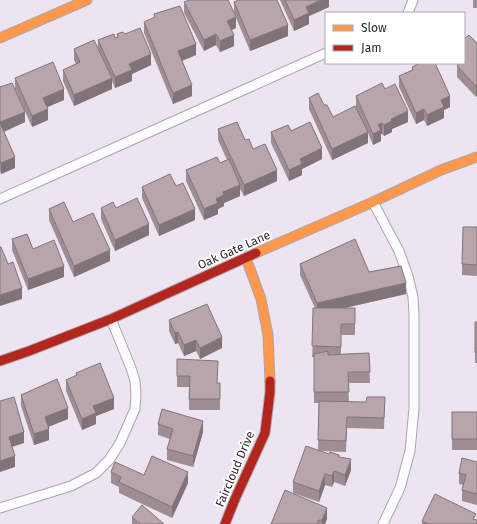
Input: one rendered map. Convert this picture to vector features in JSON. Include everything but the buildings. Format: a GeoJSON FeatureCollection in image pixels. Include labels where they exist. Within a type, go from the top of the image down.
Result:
{"type":"FeatureCollection","features":[{"type":"Feature","properties":{"kind":"street"},"geometry":{"type":"LineString","coordinates":[[0,38],[87,0]]}},
{"type":"Feature","properties":{"kind":"street","name":"Oak Gate Lane"},"geometry":{"type":"LineString","coordinates":[[0,361],[30,351],[111,319],[441,170],[477,157]]}},
{"type":"Feature","properties":{"kind":"street","name":"Faircloud Drive"},"geometry":{"type":"LineString","coordinates":[[225,524],[264,433],[270,392],[268,335],[261,298],[246,258]]}},
{"type":"Feature","properties":{"kind":"lane"},"geometry":{"type":"LineString","coordinates":[[408,12],[412,0]]}},
{"type":"Feature","properties":{"kind":"lane"},"geometry":{"type":"LineString","coordinates":[[0,199],[325,53]]}},
{"type":"Feature","properties":{"kind":"lane"},"geometry":{"type":"LineString","coordinates":[[373,202],[399,252],[408,276],[413,297],[414,315],[414,408],[410,451],[400,488],[383,524]]}},
{"type":"Feature","properties":{"kind":"lane"},"geometry":{"type":"LineString","coordinates":[[0,508],[71,486],[96,472],[109,460],[120,443],[135,409],[135,381],[111,319]]}},
{"type":"Feature","properties":{"kind":"traffic: slow"},"geometry":{"type":"LineString","coordinates":[[0,38],[87,0]]}},
{"type":"Feature","properties":{"kind":"traffic: slow"},"geometry":{"type":"LineString","coordinates":[[256,253],[373,202],[441,170],[477,157]]}},
{"type":"Feature","properties":{"kind":"traffic: slow"},"geometry":{"type":"LineString","coordinates":[[246,258],[261,299],[268,335],[270,381]]}},
{"type":"Feature","properties":{"kind":"traffic: jam"},"geometry":{"type":"LineString","coordinates":[[0,361],[111,319],[256,253]]}},
{"type":"Feature","properties":{"kind":"traffic: jam"},"geometry":{"type":"LineString","coordinates":[[225,524],[265,433],[270,381]]}}]}
